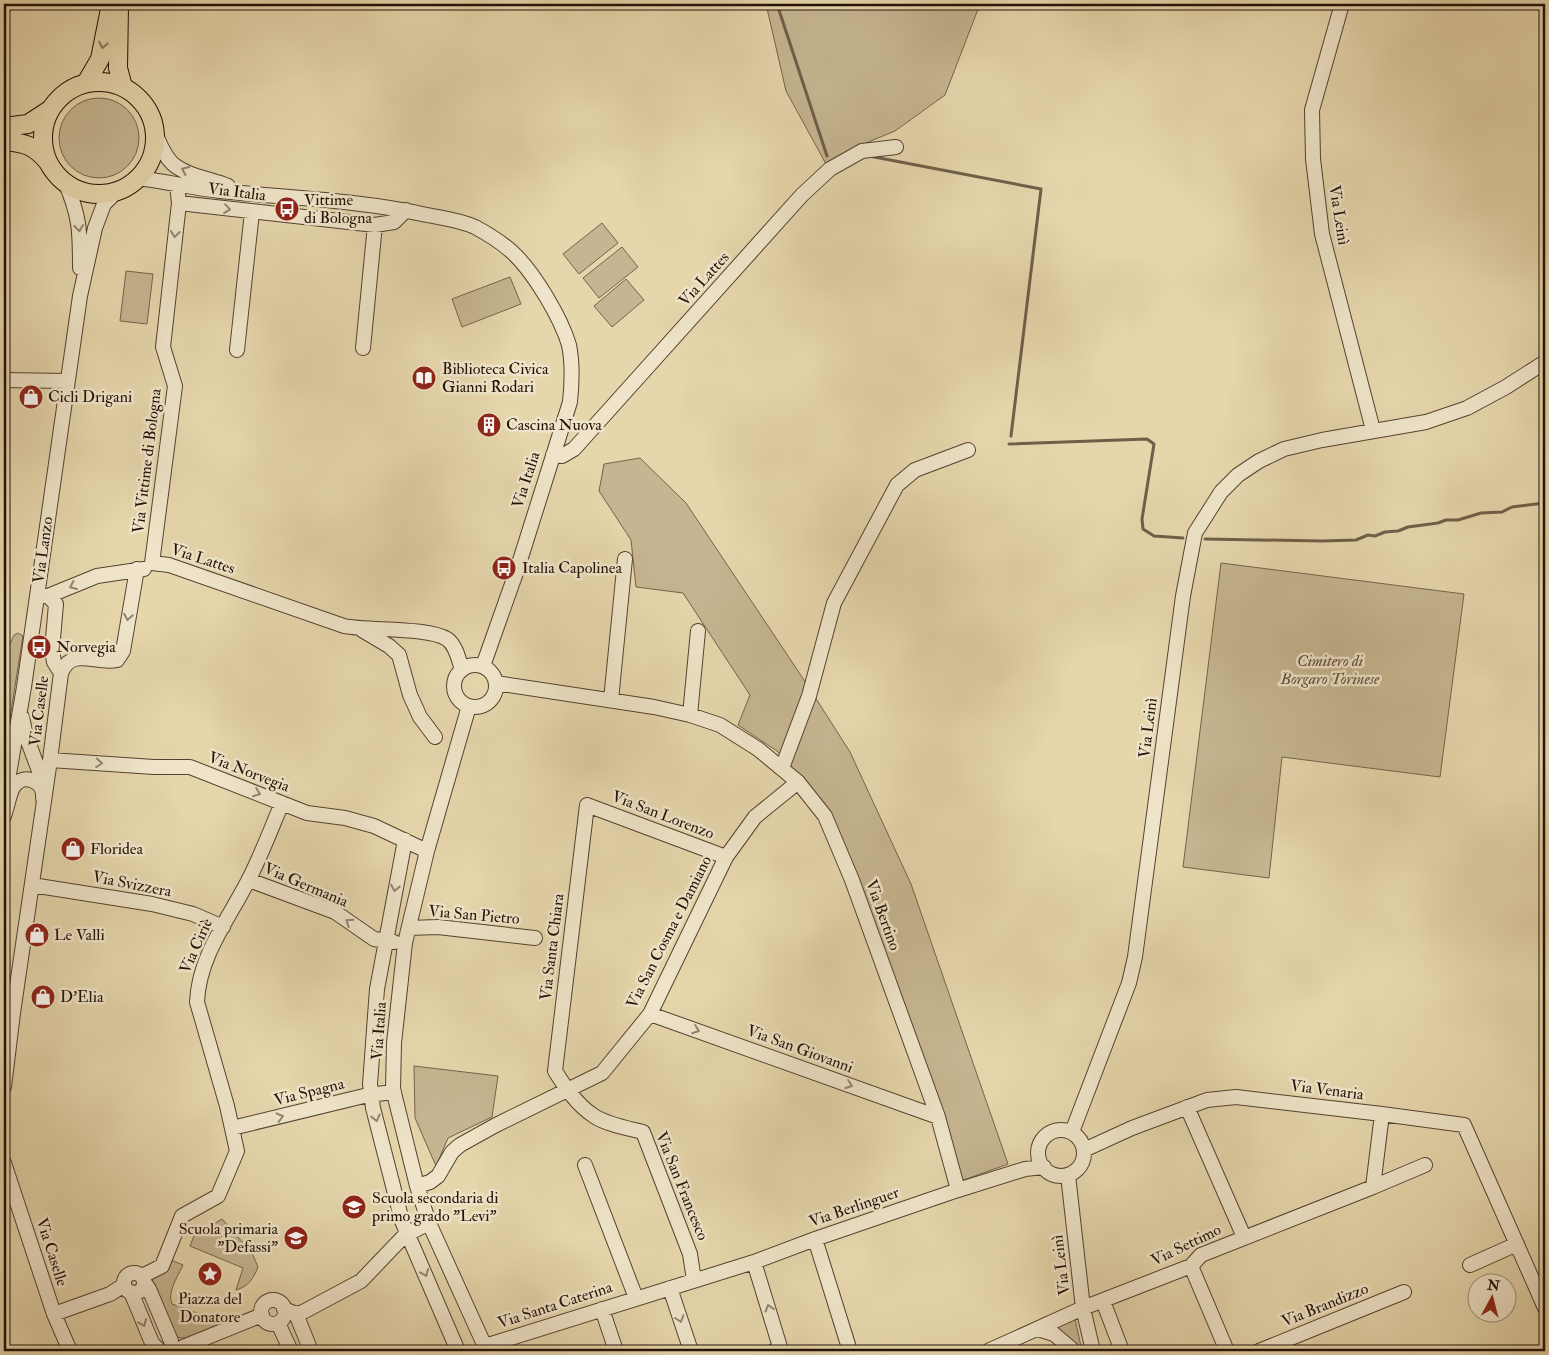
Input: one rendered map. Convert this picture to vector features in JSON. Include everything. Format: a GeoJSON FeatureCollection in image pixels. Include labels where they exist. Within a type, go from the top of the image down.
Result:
{"type":"FeatureCollection","features":[{"type":"Feature","properties":{"kind":"main road"},"geometry":{"type":"LineString","coordinates":[[86,84],[100,59],[111,4]]}},
{"type":"Feature","properties":{"kind":"main road"},"geometry":{"type":"LineString","coordinates":[[119,4],[118,68],[123,87]]}},
{"type":"Feature","properties":{"kind":"main road"},"geometry":{"type":"LineString","coordinates":[[4,141],[27,144],[36,149],[65,182],[85,192],[102,193],[118,190],[138,178],[152,158],[155,146],[155,133],[153,122],[142,101],[123,87],[105,82],[86,84],[72,89],[61,97],[52,109],[46,122],[43,136],[45,151],[50,164]]}},
{"type":"Feature","properties":{"kind":"main road"},"geometry":{"type":"LineString","coordinates":[[4,127],[28,124],[52,109]]}},
{"type":"Feature","properties":{"kind":"street","name":"Via Leinì"},"geometry":{"type":"LineString","coordinates":[[1342,4],[1312,110],[1313,159],[1322,234],[1373,430]]}},
{"type":"Feature","properties":{"kind":"street","name":"Via Italia"},"geometry":{"type":"LineString","coordinates":[[155,133],[173,164],[183,170],[247,193]]}},
{"type":"Feature","properties":{"kind":"street","name":"Via Lattes"},"geometry":{"type":"LineString","coordinates":[[553,455],[562,456],[574,449],[802,196],[830,169],[862,151],[896,147]]}},
{"type":"Feature","properties":{"kind":"street","name":"Via Italia"},"geometry":{"type":"LineString","coordinates":[[138,178],[158,180],[177,185],[406,210],[472,226],[494,237],[512,252],[526,268],[558,317],[564,331],[569,347],[572,381],[570,402],[517,570],[483,666]]}},
{"type":"Feature","properties":{"kind":"street","name":"Via Lanzo"},"geometry":{"type":"LineString","coordinates":[[65,182],[75,205],[79,222],[80,296]]}},
{"type":"Feature","properties":{"kind":"street","name":"Via Vittime di Bologna"},"geometry":{"type":"LineString","coordinates":[[152,563],[175,386],[163,347],[179,203],[177,185]]}},
{"type":"Feature","properties":{"kind":"street","name":"Via Lanzo"},"geometry":{"type":"LineString","coordinates":[[4,803],[20,709],[43,596],[68,381],[80,296],[98,220],[104,204],[118,190]]}},
{"type":"Feature","properties":{"kind":"street","name":"Via Italia"},"geometry":{"type":"LineString","coordinates":[[179,203],[375,226],[394,222],[406,210]]}},
{"type":"Feature","properties":{"kind":"street"},"geometry":{"type":"LineString","coordinates":[[237,350],[252,212]]}},
{"type":"Feature","properties":{"kind":"street"},"geometry":{"type":"LineString","coordinates":[[363,348],[375,226]]}},
{"type":"Feature","properties":{"kind":"street","name":"Via Leinì"},"geometry":{"type":"LineString","coordinates":[[1072,1132],[1126,991],[1135,957],[1183,596],[1196,534],[1221,492],[1238,475],[1259,461],[1284,449],[1373,430],[1426,422],[1467,408],[1545,362]]}},
{"type":"Feature","properties":{"kind":"street"},"geometry":{"type":"LineString","coordinates":[[4,380],[68,381]]}},
{"type":"Feature","properties":{"kind":"street"},"geometry":{"type":"LineString","coordinates":[[782,768],[809,696],[834,604],[897,485],[915,470],[968,450]]}},
{"type":"Feature","properties":{"kind":"street"},"geometry":{"type":"LineString","coordinates":[[611,700],[625,559]]}},
{"type":"Feature","properties":{"kind":"street","name":"Via Lattes"},"geometry":{"type":"LineString","coordinates":[[43,596],[97,576],[147,568],[152,563],[169,565],[344,626],[432,634],[448,640],[453,647],[462,670]]}},
{"type":"Feature","properties":{"kind":"street","name":"Via Caselle"},"geometry":{"type":"LineString","coordinates":[[50,760],[61,673],[64,666],[72,659],[82,657],[110,661],[117,660],[123,651],[137,569]]}},
{"type":"Feature","properties":{"kind":"street"},"geometry":{"type":"LineString","coordinates":[[43,596],[56,604],[52,650],[54,662],[61,673]]}},
{"type":"Feature","properties":{"kind":"street","name":"Via Lattes"},"geometry":{"type":"LineString","coordinates":[[359,628],[389,646],[399,655],[410,695],[420,717],[435,737]]}},
{"type":"Feature","properties":{"kind":"street"},"geometry":{"type":"LineString","coordinates":[[690,715],[698,631]]}},
{"type":"Feature","properties":{"kind":"street"},"geometry":{"type":"LineString","coordinates":[[472,665],[483,666],[492,673],[496,683],[496,690],[489,702],[476,707],[469,706],[460,700],[454,688],[457,675],[472,665]]}},
{"type":"Feature","properties":{"kind":"street","name":"Via Bertino"},"geometry":{"type":"LineString","coordinates":[[496,683],[654,707],[690,715],[720,725],[758,749],[798,782],[825,816],[852,880],[938,1117],[958,1190]]}},
{"type":"Feature","properties":{"kind":"street","name":"Via Italia"},"geometry":{"type":"LineString","coordinates":[[469,706],[427,851],[405,943],[394,1043],[394,1092],[429,1223],[486,1348]]}},
{"type":"Feature","properties":{"kind":"street"},"geometry":{"type":"LineString","coordinates":[[20,709],[26,736],[45,785],[46,794]]}},
{"type":"Feature","properties":{"kind":"street"},"geometry":{"type":"LineString","coordinates":[[4,1087],[50,760]]}},
{"type":"Feature","properties":{"kind":"street","name":"Via Norvegia"},"geometry":{"type":"LineString","coordinates":[[50,760],[154,767],[190,767],[307,813],[345,818],[364,823],[427,851]]}},
{"type":"Feature","properties":{"kind":"street"},"geometry":{"type":"LineString","coordinates":[[8,788],[12,781],[29,776],[37,778],[46,794]]}},
{"type":"Feature","properties":{"kind":"street"},"geometry":{"type":"LineString","coordinates":[[4,816],[12,790],[17,782],[26,779],[39,785],[43,794],[4,1069]]}},
{"type":"Feature","properties":{"kind":"street","name":"Via San Cosma e Damiano"},"geometry":{"type":"LineString","coordinates":[[418,1186],[430,1182],[438,1176],[452,1152],[460,1145],[496,1125],[602,1073],[650,1014],[726,857],[755,817],[798,782]]}},
{"type":"Feature","properties":{"kind":"street","name":"Via Ciriè"},"geometry":{"type":"LineString","coordinates":[[143,1279],[162,1266],[182,1216],[218,1196],[237,1151],[227,1106],[197,1002],[197,985],[201,970],[249,880],[282,803]]}},
{"type":"Feature","properties":{"kind":"street","name":"Via San Lorenzo"},"geometry":{"type":"LineString","coordinates":[[587,805],[726,857]]}},
{"type":"Feature","properties":{"kind":"street","name":"Via Santa Chiara"},"geometry":{"type":"LineString","coordinates":[[567,1090],[555,1071],[587,805]]}},
{"type":"Feature","properties":{"kind":"street","name":"Via Italia"},"geometry":{"type":"LineString","coordinates":[[405,840],[377,989],[370,1084],[374,1108],[402,1221],[458,1351]]}},
{"type":"Feature","properties":{"kind":"street","name":"Via Germania"},"geometry":{"type":"LineString","coordinates":[[249,880],[335,912],[374,939],[405,943]]}},
{"type":"Feature","properties":{"kind":"street","name":"Via Svizzera"},"geometry":{"type":"LineString","coordinates":[[32,885],[152,904],[193,914],[223,927]]}},
{"type":"Feature","properties":{"kind":"street","name":"Via San Pietro"},"geometry":{"type":"LineString","coordinates":[[409,928],[438,927],[535,938]]}},
{"type":"Feature","properties":{"kind":"street","name":"Via San Giovanni"},"geometry":{"type":"LineString","coordinates":[[650,1014],[938,1117]]}},
{"type":"Feature","properties":{"kind":"street","name":"Via San Francesco"},"geometry":{"type":"LineString","coordinates":[[567,1090],[593,1116],[613,1125],[643,1132],[690,1254],[694,1280]]}},
{"type":"Feature","properties":{"kind":"street","name":"Via Spagna"},"geometry":{"type":"LineString","coordinates":[[232,1128],[372,1094],[394,1092]]}},
{"type":"Feature","properties":{"kind":"street","name":"Via Venaria"},"geometry":{"type":"LineString","coordinates":[[1084,1150],[1132,1128],[1207,1100],[1236,1097],[1464,1125],[1517,1244]]}},
{"type":"Feature","properties":{"kind":"street"},"geometry":{"type":"LineString","coordinates":[[1187,1107],[1244,1237]]}},
{"type":"Feature","properties":{"kind":"street"},"geometry":{"type":"LineString","coordinates":[[1373,1187],[1382,1114]]}},
{"type":"Feature","properties":{"kind":"street"},"geometry":{"type":"LineString","coordinates":[[1058,1130],[1065,1130],[1072,1132],[1078,1137],[1084,1150],[1084,1156],[1078,1168],[1068,1174],[1055,1174],[1042,1162],[1039,1150],[1045,1137],[1058,1130]]}},
{"type":"Feature","properties":{"kind":"street","name":"Via Berlinguer"},"geometry":{"type":"LineString","coordinates":[[694,1280],[754,1262],[814,1239],[1042,1162]]}},
{"type":"Feature","properties":{"kind":"street","name":"Via Caselle"},"geometry":{"type":"LineString","coordinates":[[4,1163],[54,1314],[70,1351]]}},
{"type":"Feature","properties":{"kind":"street","name":"Via Santa Caterina"},"geometry":{"type":"LineString","coordinates":[[585,1165],[636,1298]]}},
{"type":"Feature","properties":{"kind":"street","name":"Via Settimo"},"geometry":{"type":"LineString","coordinates":[[988,1351],[1083,1308],[1191,1266],[1201,1255],[1425,1165]]}},
{"type":"Feature","properties":{"kind":"street","name":"Via Leinì"},"geometry":{"type":"LineString","coordinates":[[1068,1174],[1083,1308],[1094,1351]]}},
{"type":"Feature","properties":{"kind":"street"},"geometry":{"type":"LineString","coordinates":[[278,1323],[291,1312],[303,1312],[361,1281],[408,1234],[429,1223]]}},
{"type":"Feature","properties":{"kind":"street"},"geometry":{"type":"LineString","coordinates":[[814,1239],[850,1351]]}},
{"type":"Feature","properties":{"kind":"street"},"geometry":{"type":"LineString","coordinates":[[1470,1265],[1517,1244],[1545,1308]]}},
{"type":"Feature","properties":{"kind":"street"},"geometry":{"type":"LineString","coordinates":[[754,1262],[780,1347],[774,1351]]}},
{"type":"Feature","properties":{"kind":"street"},"geometry":{"type":"LineString","coordinates":[[1191,1266],[1227,1351]]}},
{"type":"Feature","properties":{"kind":"street"},"geometry":{"type":"LineString","coordinates":[[179,1346],[143,1279],[136,1272],[129,1273],[124,1278],[127,1289],[152,1343],[160,1351],[165,1343],[179,1346],[262,1315]]}},
{"type":"Feature","properties":{"kind":"street","name":"Via Santa Caterina"},"geometry":{"type":"LineString","coordinates":[[486,1348],[694,1280]]}},
{"type":"Feature","properties":{"kind":"street"},"geometry":{"type":"LineString","coordinates":[[670,1288],[691,1351]]}},
{"type":"Feature","properties":{"kind":"street"},"geometry":{"type":"LineString","coordinates":[[54,1314],[127,1289]]}},
{"type":"Feature","properties":{"kind":"street","name":"Via Brandizzo"},"geometry":{"type":"LineString","coordinates":[[1260,1351],[1404,1292]]}},
{"type":"Feature","properties":{"kind":"street"},"geometry":{"type":"LineString","coordinates":[[278,1323],[266,1322],[262,1315],[261,1312],[264,1304],[270,1300],[281,1303],[291,1312],[311,1351]]}},
{"type":"Feature","properties":{"kind":"street"},"geometry":{"type":"LineString","coordinates":[[1102,1301],[1122,1351]]}},
{"type":"Feature","properties":{"kind":"street"},"geometry":{"type":"LineString","coordinates":[[602,1309],[616,1351]]}},
{"type":"Feature","properties":{"kind":"street"},"geometry":{"type":"LineString","coordinates":[[278,1323],[291,1351]]}},
{"type":"Feature","properties":{"kind":"street"},"geometry":{"type":"LineString","coordinates":[[1038,1329],[1054,1334],[1074,1351]]}},
{"type":"Feature","properties":{"kind":"green space"},"geometry":{"type":"Polygon","coordinates":[[[766,4],[980,4],[945,95],[895,131],[866,143],[826,164],[786,91],[766,4]]]}},
{"type":"Feature","properties":{"kind":"green space"},"geometry":{"type":"Polygon","coordinates":[[[99,98],[114,101],[127,110],[136,123],[139,138],[136,153],[127,166],[114,175],[99,178],[84,175],[71,166],[62,153],[59,138],[62,123],[71,110],[84,101],[99,98]]]}},
{"type":"Feature","properties":{"kind":"green space"},"geometry":{"type":"Polygon","coordinates":[[[602,223],[618,243],[579,274],[563,254],[602,223]]]}},
{"type":"Feature","properties":{"kind":"green space"},"geometry":{"type":"Polygon","coordinates":[[[622,247],[638,267],[599,298],[583,278],[622,247]]]}},
{"type":"Feature","properties":{"kind":"green space"},"geometry":{"type":"Polygon","coordinates":[[[126,271],[153,274],[147,324],[120,321],[126,271]]]}},
{"type":"Feature","properties":{"kind":"green space"},"geometry":{"type":"Polygon","coordinates":[[[510,277],[521,304],[462,327],[452,299],[510,277]]]}},
{"type":"Feature","properties":{"kind":"green space"},"geometry":{"type":"Polygon","coordinates":[[[626,279],[644,300],[612,327],[594,306],[626,279]]]}},
{"type":"Feature","properties":{"kind":"green space"},"geometry":{"type":"Polygon","coordinates":[[[640,458],[686,503],[850,752],[911,884],[1008,1164],[961,1181],[925,1065],[865,896],[830,812],[777,751],[738,725],[750,695],[683,593],[636,587],[631,540],[599,491],[604,464],[640,458]]]}},
{"type":"Feature","properties":{"kind":"green space","name":"Cimitero di Borgaro Torinese"},"geometry":{"type":"Polygon","coordinates":[[[1221,563],[1464,594],[1440,777],[1282,757],[1269,878],[1183,867],[1221,563]]]}},
{"type":"Feature","properties":{"kind":"green space"},"geometry":{"type":"Polygon","coordinates":[[[18,633],[23,636],[9,724],[4,725],[4,644],[10,644],[14,635],[18,633]]]}},
{"type":"Feature","properties":{"kind":"green space"},"geometry":{"type":"Polygon","coordinates":[[[414,1066],[498,1076],[492,1117],[448,1138],[436,1166],[415,1118],[414,1066]]]}},
{"type":"Feature","properties":{"kind":"green space"},"geometry":{"type":"Polygon","coordinates":[[[222,1219],[252,1253],[258,1267],[250,1282],[236,1290],[243,1268],[190,1246],[194,1236],[222,1219]]]}},
{"type":"Feature","properties":{"kind":"green space"},"geometry":{"type":"Polygon","coordinates":[[[171,1260],[183,1265],[172,1289],[172,1304],[225,1323],[193,1337],[180,1338],[174,1336],[152,1280],[171,1260]]]}},
{"type":"Feature","properties":{"kind":"green space"},"geometry":{"type":"Polygon","coordinates":[[[1075,1319],[1082,1351],[1074,1351],[1051,1328],[1075,1319]]]}},
{"type":"Feature","properties":{"kind":"waterway"},"geometry":{"type":"LineString","coordinates":[[777,4],[827,156]]}},
{"type":"Feature","properties":{"kind":"waterway"},"geometry":{"type":"LineString","coordinates":[[869,156],[1041,189],[1011,436]]}},
{"type":"Feature","properties":{"kind":"waterway"},"geometry":{"type":"LineString","coordinates":[[1009,444],[1147,439],[1154,444],[1142,519],[1143,529],[1154,536],[1183,538]]}},
{"type":"Feature","properties":{"kind":"waterway"},"geometry":{"type":"LineString","coordinates":[[1205,539],[1356,540],[1368,535],[1375,536],[1408,527],[1438,523],[1446,520],[1458,520],[1481,513],[1502,512],[1512,507],[1544,503],[1545,500]]}},
{"type":"Feature","properties":{"kind":"place","name":"Vittime di Bologna"},"geometry":{"type":"Point","coordinates":[287,209]}},
{"type":"Feature","properties":{"kind":"place","name":"Biblioteca Civica Gianni Rodari"},"geometry":{"type":"Point","coordinates":[424,378]}},
{"type":"Feature","properties":{"kind":"place","name":"Cicli Drigani"},"geometry":{"type":"Point","coordinates":[31,397]}},
{"type":"Feature","properties":{"kind":"place","name":"Cascina Nuova"},"geometry":{"type":"Point","coordinates":[489,425]}},
{"type":"Feature","properties":{"kind":"place","name":"Italia Capolinea"},"geometry":{"type":"Point","coordinates":[504,568]}},
{"type":"Feature","properties":{"kind":"place","name":"Norvegia"},"geometry":{"type":"Point","coordinates":[39,647]}},
{"type":"Feature","properties":{"kind":"place","name":"Floridea"},"geometry":{"type":"Point","coordinates":[73,849]}},
{"type":"Feature","properties":{"kind":"place","name":"Le Valli"},"geometry":{"type":"Point","coordinates":[37,935]}},
{"type":"Feature","properties":{"kind":"place","name":"D'Elia"},"geometry":{"type":"Point","coordinates":[43,997]}},
{"type":"Feature","properties":{"kind":"place","name":"Scuola secondaria di primo grado \"Levi\""},"geometry":{"type":"Point","coordinates":[354,1207]}},
{"type":"Feature","properties":{"kind":"place","name":"Scuola primaria \"Defassi\""},"geometry":{"type":"Point","coordinates":[296,1238]}},
{"type":"Feature","properties":{"kind":"place","name":"Piazza del Donatore"},"geometry":{"type":"Point","coordinates":[210,1274]}}]}
